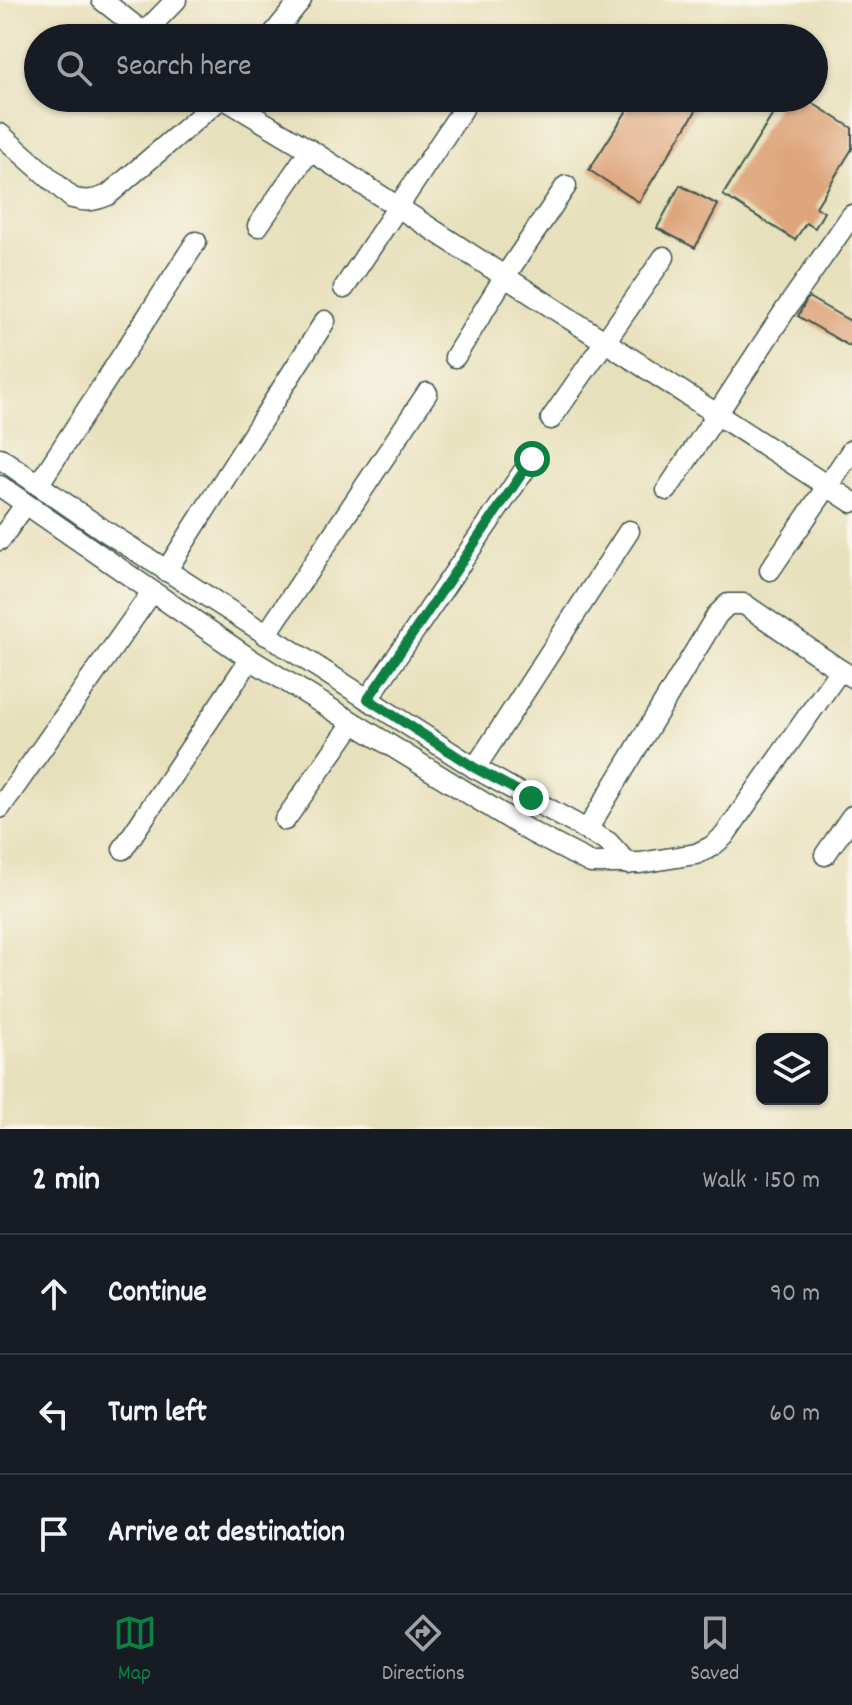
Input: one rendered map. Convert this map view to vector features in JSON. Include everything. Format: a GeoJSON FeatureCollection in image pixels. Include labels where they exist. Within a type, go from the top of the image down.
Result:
{"type":"FeatureCollection","features":[{"type":"Feature","properties":{"kind":"street"},"geometry":{"type":"LineString","coordinates":[[102,0],[133,24]]}},
{"type":"Feature","properties":{"kind":"street"},"geometry":{"type":"LineString","coordinates":[[153,24],[176,0]]}},
{"type":"Feature","properties":{"kind":"street"},"geometry":{"type":"LineString","coordinates":[[281,24],[301,0]]}},
{"type":"Feature","properties":{"kind":"street"},"geometry":{"type":"LineString","coordinates":[[0,134],[72,198],[85,202],[108,195],[206,112]]}},
{"type":"Feature","properties":{"kind":"street"},"geometry":{"type":"LineString","coordinates":[[246,112],[310,150],[852,502]]}},
{"type":"Feature","properties":{"kind":"street"},"geometry":{"type":"LineString","coordinates":[[344,288],[461,112]]}},
{"type":"Feature","properties":{"kind":"street"},"geometry":{"type":"LineString","coordinates":[[258,226],[310,150]]}},
{"type":"Feature","properties":{"kind":"street"},"geometry":{"type":"LineString","coordinates":[[455,357],[566,186]]}},
{"type":"Feature","properties":{"kind":"street"},"geometry":{"type":"LineString","coordinates":[[667,490],[852,215]]}},
{"type":"Feature","properties":{"kind":"street"},"geometry":{"type":"LineString","coordinates":[[38,485],[196,242]]}},
{"type":"Feature","properties":{"kind":"street"},"geometry":{"type":"LineString","coordinates":[[551,419],[664,257]]}},
{"type":"Feature","properties":{"kind":"street"},"geometry":{"type":"LineString","coordinates":[[166,571],[325,321]]}},
{"type":"Feature","properties":{"kind":"street"},"geometry":{"type":"LineString","coordinates":[[266,635],[427,393]]}},
{"type":"Feature","properties":{"kind":"street"},"geometry":{"type":"LineString","coordinates":[[770,570],[852,450]]}},
{"type":"Feature","properties":{"kind":"street"},"geometry":{"type":"LineString","coordinates":[[0,458],[166,571],[475,768],[608,842],[628,864]]}},
{"type":"Feature","properties":{"kind":"street"},"geometry":{"type":"LineString","coordinates":[[368,699],[532,459]]}},
{"type":"Feature","properties":{"kind":"street"},"geometry":{"type":"LineString","coordinates":[[0,486],[250,659],[517,823],[591,863],[628,864],[696,854],[718,841],[846,674],[744,604],[728,604],[717,615],[587,830]]}},
{"type":"Feature","properties":{"kind":"street"},"geometry":{"type":"LineString","coordinates":[[0,540],[25,505]]}},
{"type":"Feature","properties":{"kind":"street"},"geometry":{"type":"LineString","coordinates":[[88,548],[102,529]]}},
{"type":"Feature","properties":{"kind":"street"},"geometry":{"type":"LineString","coordinates":[[475,768],[629,531]]}},
{"type":"Feature","properties":{"kind":"street"},"geometry":{"type":"LineString","coordinates":[[0,808],[152,592]]}},
{"type":"Feature","properties":{"kind":"street"},"geometry":{"type":"LineString","coordinates":[[123,849],[250,659]]}},
{"type":"Feature","properties":{"kind":"street"},"geometry":{"type":"LineString","coordinates":[[305,693],[321,669]]}},
{"type":"Feature","properties":{"kind":"street"},"geometry":{"type":"LineString","coordinates":[[285,820],[353,723]]}},
{"type":"Feature","properties":{"kind":"street"},"geometry":{"type":"LineString","coordinates":[[517,823],[531,798]]}},
{"type":"Feature","properties":{"kind":"street"},"geometry":{"type":"LineString","coordinates":[[825,855],[852,816]]}},
{"type":"Feature","properties":{"kind":"building"},"geometry":{"type":"Polygon","coordinates":[[[626,112],[695,112],[639,202],[589,170],[626,112]]]}},
{"type":"Feature","properties":{"kind":"building"},"geometry":{"type":"Polygon","coordinates":[[[774,112],[826,112],[852,128],[852,149],[816,207],[824,212],[815,228],[806,223],[795,240],[723,195],[774,112]]]}},
{"type":"Feature","properties":{"kind":"building"},"geometry":{"type":"Polygon","coordinates":[[[680,185],[718,205],[695,248],[657,228],[680,185]]]}},
{"type":"Feature","properties":{"kind":"building"},"geometry":{"type":"Polygon","coordinates":[[[808,297],[852,322],[849,346],[798,316],[808,297]]]}},
{"type":"Feature","properties":{"kind":"route"},"geometry":{"type":"LineString","coordinates":[[531,798],[475,768],[368,699],[532,459]]}}]}
